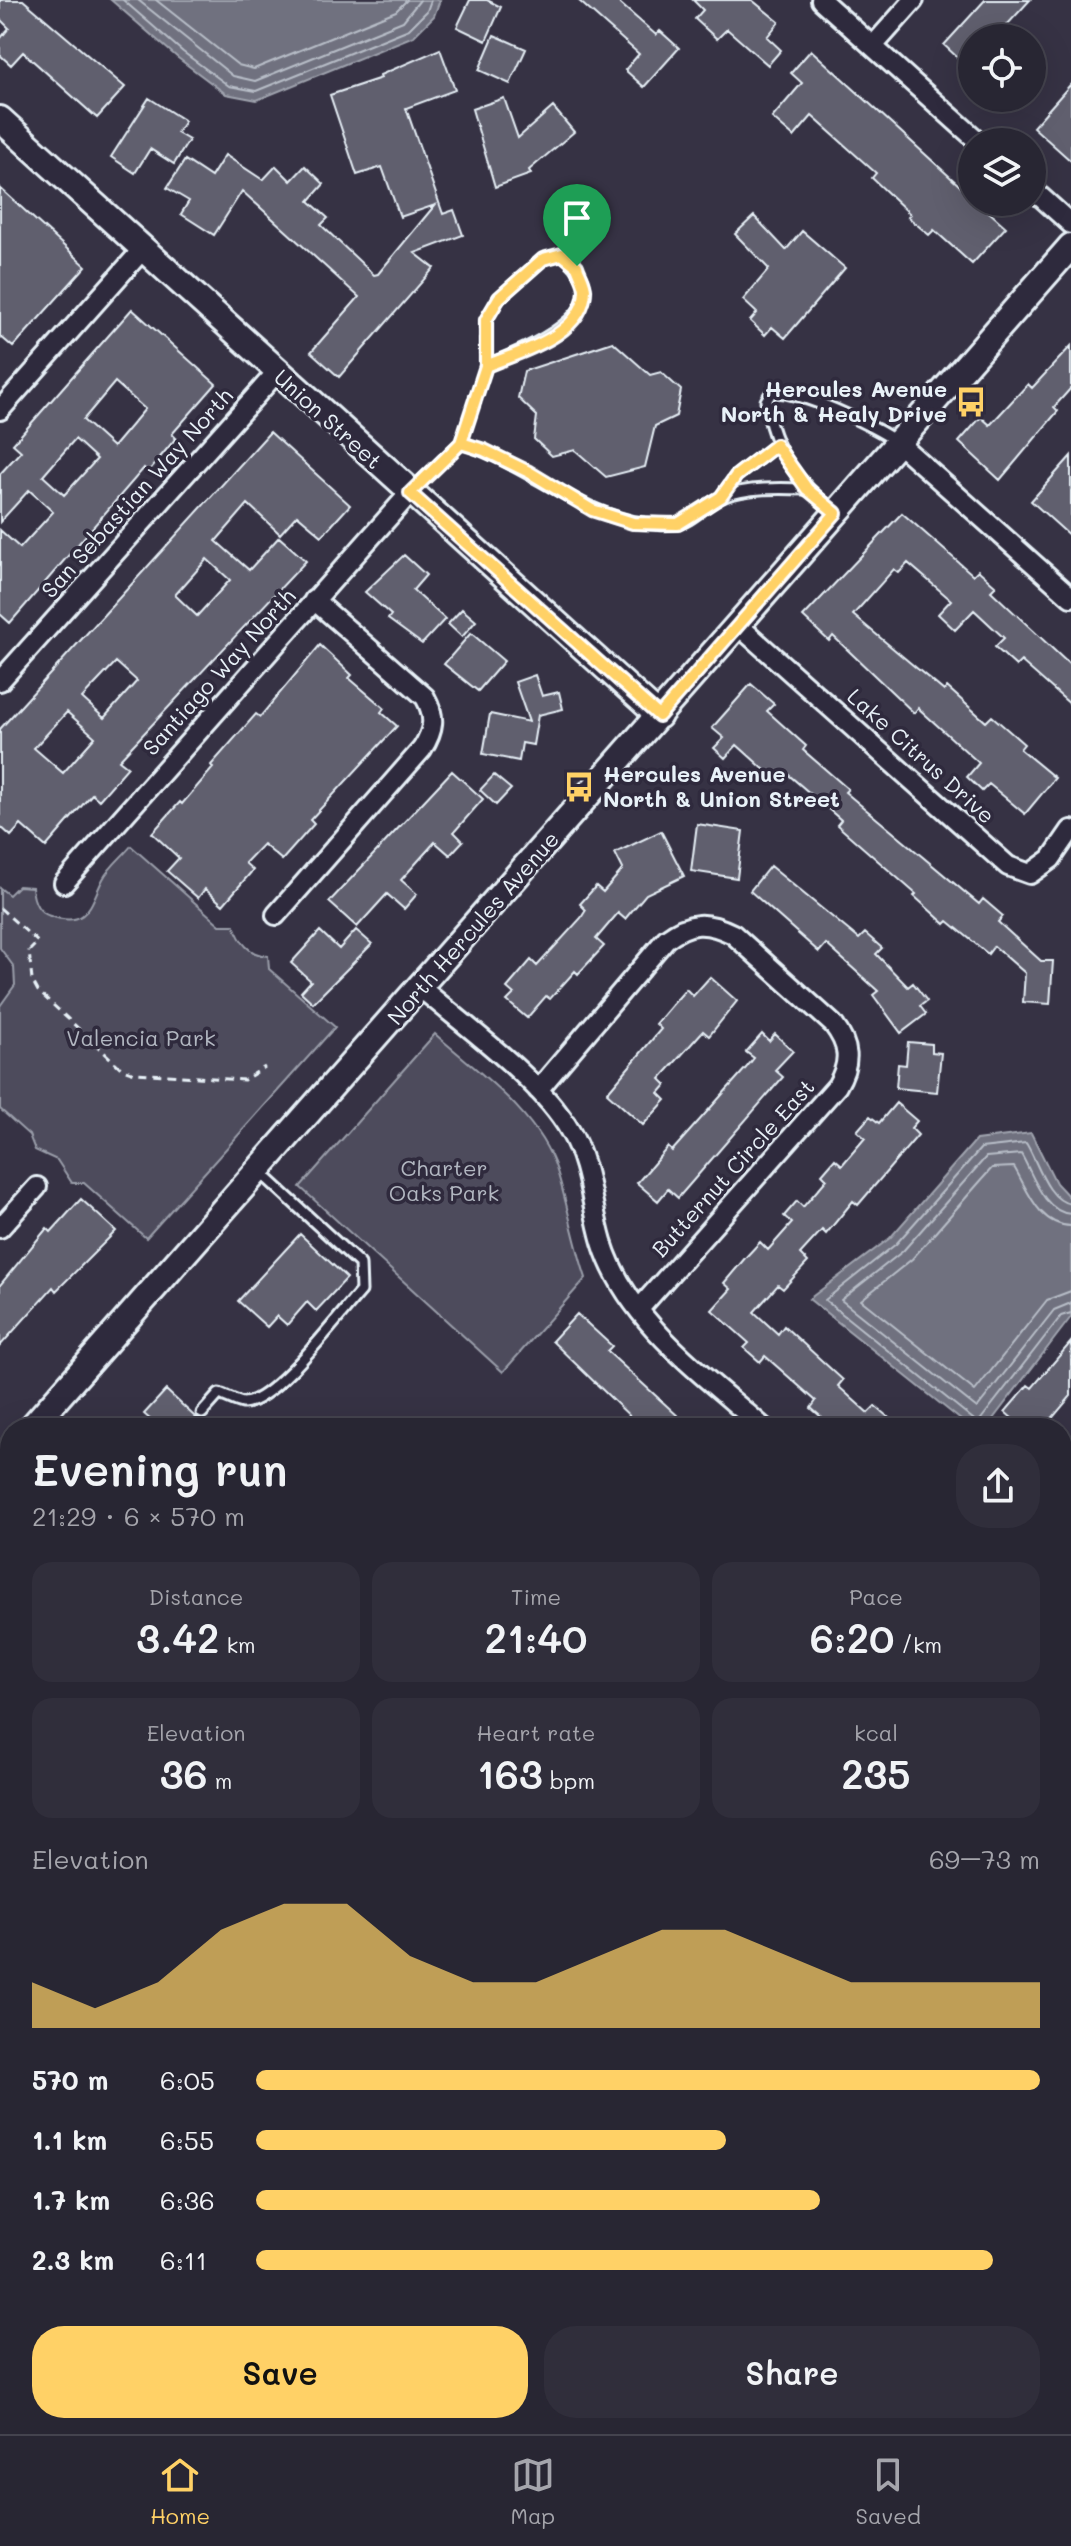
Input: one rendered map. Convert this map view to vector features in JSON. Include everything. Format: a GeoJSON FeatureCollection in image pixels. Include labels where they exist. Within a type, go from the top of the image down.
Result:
{"type":"FeatureCollection","features":[{"type":"Feature","properties":{"kind":"street"},"geometry":{"type":"LineString","coordinates":[[821,0],[964,128]]}},
{"type":"Feature","properties":{"kind":"street"},"geometry":{"type":"LineString","coordinates":[[873,46],[914,0]]}},
{"type":"Feature","properties":{"kind":"street","name":"Union Street"},"geometry":{"type":"LineString","coordinates":[[4,129],[143,249],[659,716]]}},
{"type":"Feature","properties":{"kind":"street"},"geometry":{"type":"LineString","coordinates":[[1046,202],[1071,224]]}},
{"type":"Feature","properties":{"kind":"street","name":"North Hercules Avenue"},"geometry":{"type":"LineString","coordinates":[[40,1418],[1071,246]]}},
{"type":"Feature","properties":{"kind":"street"},"geometry":{"type":"LineString","coordinates":[[0,410],[143,249]]}},
{"type":"Feature","properties":{"kind":"street","name":"San Sebastian Way North"},"geometry":{"type":"LineString","coordinates":[[0,681],[277,372]]}},
{"type":"Feature","properties":{"kind":"street"},"geometry":{"type":"LineString","coordinates":[[897,442],[1071,597]]}},
{"type":"Feature","properties":{"kind":"street","name":"Santiago Way North"},"geometry":{"type":"LineString","coordinates":[[64,883],[410,493]]}},
{"type":"Feature","properties":{"kind":"street"},"geometry":{"type":"LineString","coordinates":[[276,915],[422,749],[433,725],[432,710],[425,697],[314,600]]}},
{"type":"Feature","properties":{"kind":"street","name":"Lake Citrus Drive"},"geometry":{"type":"LineString","coordinates":[[738,625],[1008,866],[1030,874],[1051,859],[1071,830]]}},
{"type":"Feature","properties":{"kind":"street","name":"Butternut Circle East"},"geometry":{"type":"LineString","coordinates":[[538,1090],[666,939],[681,928],[696,923],[715,925],[733,934],[833,1024],[848,1051],[846,1069],[837,1086],[639,1309]]}},
{"type":"Feature","properties":{"kind":"street"},"geometry":{"type":"LineString","coordinates":[[421,988],[538,1090],[570,1130],[589,1181],[602,1242],[616,1276],[639,1309],[670,1344],[753,1418]]}},
{"type":"Feature","properties":{"kind":"street"},"geometry":{"type":"LineString","coordinates":[[0,1228],[37,1187]]}},
{"type":"Feature","properties":{"kind":"lane"},"geometry":{"type":"LineString","coordinates":[[410,493],[461,443],[486,366],[486,320],[499,298],[543,259],[562,254],[577,266],[585,290],[576,317],[554,336],[486,366]]}},
{"type":"Feature","properties":{"kind":"lane"},"geometry":{"type":"LineString","coordinates":[[836,513],[807,489],[776,445],[766,401],[771,393],[780,391],[876,426],[897,442]]}},
{"type":"Feature","properties":{"kind":"lane"},"geometry":{"type":"LineString","coordinates":[[461,443],[484,450],[529,472],[592,510],[633,523],[678,524],[721,497],[754,490],[807,489]]}},
{"type":"Feature","properties":{"kind":"lane"},"geometry":{"type":"LineString","coordinates":[[721,497],[736,476],[776,445]]}},
{"type":"Feature","properties":{"kind":"lane"},"geometry":{"type":"LineString","coordinates":[[202,1413],[219,1394],[243,1403],[260,1399],[299,1362],[361,1291],[360,1264],[259,1171]]}},
{"type":"Feature","properties":{"kind":"path"},"geometry":{"type":"LineString","coordinates":[[0,908],[38,942],[29,951],[32,980],[38,991],[122,1069],[135,1073],[244,1080],[265,1067]]}},
{"type":"Feature","properties":{"kind":"green space","name":"Valencia Park"},"geometry":{"type":"Polygon","coordinates":[[[131,846],[220,925],[234,925],[246,946],[268,956],[269,969],[335,1027],[146,1238],[84,1183],[72,1183],[57,1160],[35,1150],[29,1135],[0,1109],[0,1006],[15,985],[14,967],[0,948],[0,888],[9,895],[18,886],[32,887],[35,901],[42,912],[63,919],[80,917],[91,905],[112,866],[131,846]]]}},
{"type":"Feature","properties":{"kind":"green space","name":"Charter Oaks Park"},"geometry":{"type":"Polygon","coordinates":[[[435,1034],[505,1095],[548,1150],[557,1171],[586,1278],[503,1372],[300,1187],[435,1034]]]}},
{"type":"Feature","properties":{"kind":"water"},"geometry":{"type":"Polygon","coordinates":[[[111,0],[440,0],[434,16],[414,36],[257,100],[226,94],[178,58],[111,0]]]}},
{"type":"Feature","properties":{"kind":"water"},"geometry":{"type":"Polygon","coordinates":[[[1031,1133],[1056,1183],[1071,1199],[1071,1317],[994,1418],[958,1418],[809,1299],[890,1238],[976,1140],[1031,1133]]]}},
{"type":"Feature","properties":{"kind":"building"},"geometry":{"type":"Polygon","coordinates":[[[0,0],[23,0],[125,87],[97,118],[23,52],[11,65],[0,55],[0,39],[9,28],[0,19],[0,0]]]}},
{"type":"Feature","properties":{"kind":"building"},"geometry":{"type":"Polygon","coordinates":[[[470,0],[487,0],[501,7],[486,41],[457,27],[470,0]]]}},
{"type":"Feature","properties":{"kind":"building"},"geometry":{"type":"Polygon","coordinates":[[[578,0],[616,0],[656,35],[660,31],[679,48],[644,87],[625,70],[639,54],[578,0]]]}},
{"type":"Feature","properties":{"kind":"building"},"geometry":{"type":"Polygon","coordinates":[[[693,0],[752,0],[779,22],[767,37],[781,50],[768,65],[727,29],[717,39],[695,19],[703,10],[693,0]]]}},
{"type":"Feature","properties":{"kind":"building"},"geometry":{"type":"Polygon","coordinates":[[[985,0],[1030,0],[1008,24],[963,24],[985,0]]]}},
{"type":"Feature","properties":{"kind":"building"},"geometry":{"type":"Polygon","coordinates":[[[958,30],[958,58],[944,45],[958,30]]]}},
{"type":"Feature","properties":{"kind":"building"},"geometry":{"type":"Polygon","coordinates":[[[494,35],[526,49],[510,84],[479,70],[494,35]]]}},
{"type":"Feature","properties":{"kind":"building"},"geometry":{"type":"Polygon","coordinates":[[[440,49],[455,90],[406,108],[443,214],[454,210],[463,235],[415,253],[434,268],[339,377],[311,352],[359,297],[242,191],[214,235],[181,214],[189,201],[167,188],[185,160],[211,177],[225,155],[263,180],[276,166],[291,181],[305,166],[324,184],[309,201],[328,218],[321,225],[374,275],[378,274],[435,205],[400,217],[382,167],[357,175],[330,95],[381,78],[380,75],[440,49]]]}},
{"type":"Feature","properties":{"kind":"building"},"geometry":{"type":"Polygon","coordinates":[[[811,50],[958,184],[958,216],[994,216],[1006,227],[972,264],[934,230],[929,235],[872,178],[876,173],[812,116],[794,137],[772,118],[802,83],[791,73],[811,50]]]}},
{"type":"Feature","properties":{"kind":"building"},"geometry":{"type":"Polygon","coordinates":[[[1071,84],[1071,161],[1046,139],[1046,128],[1033,127],[1071,84]]]}},
{"type":"Feature","properties":{"kind":"building"},"geometry":{"type":"Polygon","coordinates":[[[149,98],[185,121],[177,133],[189,140],[174,164],[150,149],[135,173],[111,157],[149,98]]]}},
{"type":"Feature","properties":{"kind":"building"},"geometry":{"type":"Polygon","coordinates":[[[504,98],[518,138],[553,107],[574,132],[529,170],[531,174],[495,187],[472,109],[504,98]]]}},
{"type":"Feature","properties":{"kind":"building"},"geometry":{"type":"Polygon","coordinates":[[[0,188],[86,266],[13,347],[0,336],[0,188]]]}},
{"type":"Feature","properties":{"kind":"building"},"geometry":{"type":"Polygon","coordinates":[[[754,216],[786,250],[802,231],[845,268],[785,338],[772,327],[765,335],[750,321],[757,313],[743,300],[769,269],[735,234],[754,216]]]}},
{"type":"Feature","properties":{"kind":"building"},"geometry":{"type":"Polygon","coordinates":[[[132,309],[216,384],[172,434],[176,438],[148,472],[144,468],[10,623],[0,614],[0,530],[20,548],[53,512],[29,490],[0,522],[0,474],[21,451],[13,444],[132,309]],[[115,382],[83,420],[113,447],[145,409],[115,382]],[[75,439],[43,476],[64,495],[97,459],[75,439]]]}},
{"type":"Feature","properties":{"kind":"building"},"geometry":{"type":"Polygon","coordinates":[[[613,342],[650,375],[661,372],[681,390],[676,416],[655,426],[645,467],[606,477],[575,450],[552,456],[534,439],[537,416],[518,398],[524,371],[613,342]]]}},
{"type":"Feature","properties":{"kind":"building"},"geometry":{"type":"Polygon","coordinates":[[[1071,346],[1071,388],[1054,407],[1058,411],[1000,480],[959,442],[981,417],[990,425],[1028,384],[1032,388],[1071,346]]]}},
{"type":"Feature","properties":{"kind":"building"},"geometry":{"type":"Polygon","coordinates":[[[270,432],[350,505],[322,536],[297,515],[280,534],[248,504],[216,541],[249,570],[279,537],[306,561],[119,760],[128,767],[99,800],[92,794],[46,847],[21,825],[11,836],[0,826],[0,729],[270,432]],[[207,559],[175,595],[197,616],[230,580],[207,559]],[[116,662],[82,698],[104,718],[137,681],[116,662]],[[67,712],[34,748],[63,773],[95,737],[67,712]]]}},
{"type":"Feature","properties":{"kind":"building"},"geometry":{"type":"Polygon","coordinates":[[[1071,456],[1071,537],[1031,501],[1071,456]]]}},
{"type":"Feature","properties":{"kind":"building"},"geometry":{"type":"Polygon","coordinates":[[[902,513],[973,575],[978,570],[996,586],[991,591],[1071,666],[1071,705],[1021,661],[1016,666],[995,647],[1004,638],[974,610],[955,630],[938,614],[951,600],[908,563],[899,573],[894,569],[853,615],[944,691],[947,687],[986,722],[992,716],[1024,744],[1020,749],[1055,778],[1025,814],[989,784],[982,791],[967,777],[979,763],[918,708],[914,713],[833,636],[829,641],[803,617],[902,513]]]}},
{"type":"Feature","properties":{"kind":"building"},"geometry":{"type":"Polygon","coordinates":[[[404,555],[426,575],[413,590],[445,619],[422,644],[388,619],[391,615],[365,592],[404,555]]]}},
{"type":"Feature","properties":{"kind":"building"},"geometry":{"type":"Polygon","coordinates":[[[462,609],[476,621],[462,637],[448,624],[462,609]]]}},
{"type":"Feature","properties":{"kind":"building"},"geometry":{"type":"Polygon","coordinates":[[[471,633],[504,661],[478,691],[444,664],[471,633]]]}},
{"type":"Feature","properties":{"kind":"building"},"geometry":{"type":"Polygon","coordinates":[[[320,645],[352,675],[349,678],[384,708],[381,712],[397,726],[310,820],[314,824],[282,860],[263,844],[245,863],[253,870],[223,905],[205,889],[198,898],[167,871],[179,858],[152,833],[180,802],[182,804],[256,714],[260,717],[320,645]]]}},
{"type":"Feature","properties":{"kind":"building"},"geometry":{"type":"Polygon","coordinates":[[[535,675],[542,696],[559,692],[563,709],[538,715],[533,745],[522,743],[519,761],[483,754],[490,714],[529,722],[515,682],[535,675]]]}},
{"type":"Feature","properties":{"kind":"building"},"geometry":{"type":"Polygon","coordinates":[[[751,684],[774,704],[767,711],[806,746],[803,750],[848,789],[845,792],[979,904],[983,899],[1003,916],[998,922],[1041,961],[1053,961],[1050,1004],[1023,1002],[1025,973],[994,946],[988,954],[948,921],[945,924],[914,896],[916,894],[837,825],[841,820],[784,771],[776,780],[737,745],[725,758],[714,748],[724,738],[712,728],[751,684]]]}},
{"type":"Feature","properties":{"kind":"building"},"geometry":{"type":"Polygon","coordinates":[[[452,771],[483,799],[454,832],[463,841],[450,855],[435,842],[401,880],[417,894],[404,909],[387,894],[357,927],[329,902],[452,771]]]}},
{"type":"Feature","properties":{"kind":"building"},"geometry":{"type":"Polygon","coordinates":[[[494,775],[511,789],[496,805],[480,790],[494,775]]]}},
{"type":"Feature","properties":{"kind":"building"},"geometry":{"type":"Polygon","coordinates":[[[697,824],[743,831],[737,878],[691,871],[697,824]]]}},
{"type":"Feature","properties":{"kind":"building"},"geometry":{"type":"Polygon","coordinates":[[[661,831],[684,876],[646,894],[625,919],[618,913],[596,939],[604,946],[578,974],[575,971],[550,999],[546,996],[527,1018],[507,1001],[514,994],[507,988],[531,960],[537,966],[581,918],[586,910],[580,904],[596,886],[603,892],[623,869],[615,853],[661,831]]]}},
{"type":"Feature","properties":{"kind":"building"},"geometry":{"type":"Polygon","coordinates":[[[770,866],[859,939],[865,933],[882,948],[876,954],[908,987],[913,983],[927,1001],[920,1006],[926,1014],[901,1033],[873,995],[878,991],[826,944],[819,952],[750,891],[770,866]]]}},
{"type":"Feature","properties":{"kind":"building"},"geometry":{"type":"Polygon","coordinates":[[[356,930],[372,944],[313,1003],[301,992],[311,981],[291,963],[320,931],[339,949],[356,930]]]}},
{"type":"Feature","properties":{"kind":"building"},"geometry":{"type":"Polygon","coordinates":[[[710,977],[737,1001],[709,1036],[703,1031],[660,1079],[666,1085],[659,1093],[666,1100],[643,1125],[607,1093],[661,1029],[656,1024],[686,989],[693,996],[710,977]]]}},
{"type":"Feature","properties":{"kind":"building"},"geometry":{"type":"Polygon","coordinates":[[[762,1034],[769,1041],[775,1034],[793,1051],[775,1070],[783,1077],[678,1198],[668,1189],[658,1201],[637,1183],[668,1147],[672,1151],[746,1068],[754,1058],[746,1052],[762,1034]]]}},
{"type":"Feature","properties":{"kind":"building"},"geometry":{"type":"Polygon","coordinates":[[[908,1042],[932,1044],[932,1052],[941,1053],[937,1092],[896,1088],[898,1064],[906,1065],[908,1042]]]}},
{"type":"Feature","properties":{"kind":"building"},"geometry":{"type":"Polygon","coordinates":[[[896,1103],[917,1121],[911,1128],[918,1135],[858,1205],[853,1201],[826,1234],[822,1230],[800,1254],[808,1262],[783,1289],[778,1285],[754,1312],[778,1334],[784,1326],[843,1380],[838,1386],[868,1413],[875,1406],[889,1418],[822,1418],[811,1408],[816,1401],[765,1356],[760,1362],[744,1348],[749,1343],[712,1310],[731,1289],[724,1283],[746,1257],[760,1242],[768,1250],[792,1223],[784,1216],[797,1201],[803,1207],[827,1179],[822,1174],[835,1159],[842,1165],[865,1138],[857,1131],[870,1116],[879,1123],[896,1103]]]}},
{"type":"Feature","properties":{"kind":"building"},"geometry":{"type":"Polygon","coordinates":[[[81,1199],[116,1231],[56,1291],[53,1287],[0,1346],[0,1285],[47,1228],[51,1232],[81,1199]]]}},
{"type":"Feature","properties":{"kind":"building"},"geometry":{"type":"Polygon","coordinates":[[[300,1234],[347,1278],[316,1311],[307,1302],[287,1325],[277,1316],[267,1327],[238,1301],[300,1234]]]}},
{"type":"Feature","properties":{"kind":"building"},"geometry":{"type":"Polygon","coordinates":[[[577,1314],[612,1346],[607,1351],[680,1418],[632,1418],[552,1341],[577,1314]]]}},
{"type":"Feature","properties":{"kind":"building"},"geometry":{"type":"Polygon","coordinates":[[[1071,1342],[1071,1396],[1052,1418],[1012,1418],[1005,1412],[1028,1385],[1032,1388],[1071,1342]]]}},
{"type":"Feature","properties":{"kind":"building"},"geometry":{"type":"Polygon","coordinates":[[[166,1390],[196,1418],[149,1418],[144,1414],[166,1390]]]}},
{"type":"Feature","properties":{"kind":"place","name":"Hercules Avenue North & Healy Drive"},"geometry":{"type":"Point","coordinates":[971,402]}},
{"type":"Feature","properties":{"kind":"place","name":"Hercules Avenue North & Union Street"},"geometry":{"type":"Point","coordinates":[579,787]}},
{"type":"Feature","properties":{"kind":"route"},"geometry":{"type":"LineString","coordinates":[[577,266],[562,254],[543,259],[499,298],[486,320],[486,366],[461,443],[484,450],[529,472],[592,510],[633,523],[678,524],[721,497],[736,476],[776,445],[807,489],[836,513],[659,716],[410,493],[461,443],[486,366],[554,336],[576,317],[585,290],[577,266]]}}]}
